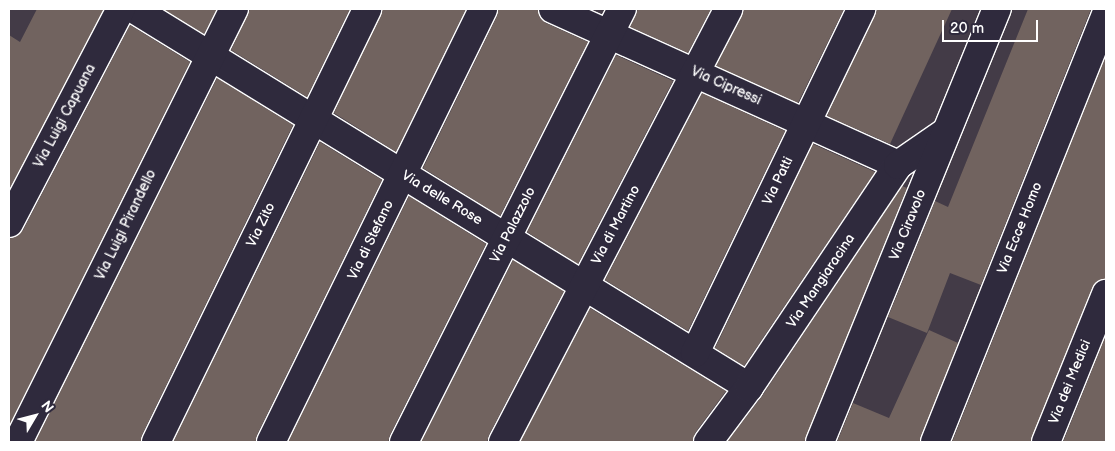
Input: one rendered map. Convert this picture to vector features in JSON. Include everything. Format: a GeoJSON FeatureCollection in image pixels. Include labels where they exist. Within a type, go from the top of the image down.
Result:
{"type":"FeatureCollection","features":[{"type":"Feature","properties":{"kind":"street","name":"Via Luigi Capuana"},"geometry":{"type":"LineString","coordinates":[[9,223],[121,9]]}},
{"type":"Feature","properties":{"kind":"street","name":"Via delle Rose"},"geometry":{"type":"LineString","coordinates":[[134,9],[749,386]]}},
{"type":"Feature","properties":{"kind":"street","name":"Via Luigi Pirandello"},"geometry":{"type":"LineString","coordinates":[[18,442],[234,9]]}},
{"type":"Feature","properties":{"kind":"street","name":"Via Zito"},"geometry":{"type":"LineString","coordinates":[[156,442],[367,9]]}},
{"type":"Feature","properties":{"kind":"street","name":"Via di Stefano"},"geometry":{"type":"LineString","coordinates":[[270,442],[403,174],[482,9]]}},
{"type":"Feature","properties":{"kind":"street","name":"Via Cipressi"},"geometry":{"type":"LineString","coordinates":[[553,9],[898,165]]}},
{"type":"Feature","properties":{"kind":"street","name":"Via Palazzolo"},"geometry":{"type":"LineString","coordinates":[[404,442],[622,9]]}},
{"type":"Feature","properties":{"kind":"street","name":"Via di Martino"},"geometry":{"type":"LineString","coordinates":[[503,442],[728,9]]}},
{"type":"Feature","properties":{"kind":"street","name":"Via Patti"},"geometry":{"type":"LineString","coordinates":[[695,353],[861,9]]}},
{"type":"Feature","properties":{"kind":"street","name":"Via Ciravolo"},"geometry":{"type":"LineString","coordinates":[[820,442],[997,9]]}},
{"type":"Feature","properties":{"kind":"street","name":"Via Ecce Homo"},"geometry":{"type":"LineString","coordinates":[[934,442],[1106,14]]}},
{"type":"Feature","properties":{"kind":"street","name":"Via Mangiaracina"},"geometry":{"type":"LineString","coordinates":[[708,442],[730,414],[898,165],[946,132]]}},
{"type":"Feature","properties":{"kind":"street","name":"Via dei Medici"},"geometry":{"type":"LineString","coordinates":[[1046,442],[1106,294]]}},
{"type":"Feature","properties":{"kind":"street"},"geometry":{"type":"LineString","coordinates":[[718,442],[730,414]]}},
{"type":"Feature","properties":{"kind":"building"},"geometry":{"type":"Polygon","coordinates":[[[37,9],[104,9],[9,190],[9,35],[20,42],[37,9]]]}},
{"type":"Feature","properties":{"kind":"building"},"geometry":{"type":"Polygon","coordinates":[[[163,9],[217,9],[204,34],[163,9]]]}},
{"type":"Feature","properties":{"kind":"building"},"geometry":{"type":"Polygon","coordinates":[[[250,9],[350,9],[307,97],[231,50],[250,9]]]}},
{"type":"Feature","properties":{"kind":"building"},"geometry":{"type":"Polygon","coordinates":[[[382,9],[466,9],[396,152],[334,113],[382,9]]]}},
{"type":"Feature","properties":{"kind":"building"},"geometry":{"type":"Polygon","coordinates":[[[498,9],[538,9],[540,18],[546,23],[588,42],[500,216],[423,168],[497,16],[498,9]]]}},
{"type":"Feature","properties":{"kind":"building"},"geometry":{"type":"Polygon","coordinates":[[[638,9],[711,9],[688,53],[630,27],[638,9]]]}},
{"type":"Feature","properties":{"kind":"building"},"geometry":{"type":"Polygon","coordinates":[[[744,9],[844,9],[798,103],[716,66],[744,9]]]}},
{"type":"Feature","properties":{"kind":"building"},"geometry":{"type":"Polygon","coordinates":[[[876,9],[952,9],[890,144],[827,116],[876,9]]]}},
{"type":"Feature","properties":{"kind":"building"},"geometry":{"type":"Polygon","coordinates":[[[1028,9],[1091,9],[981,285],[950,273],[927,333],[888,317],[935,201],[948,207],[1028,9]]]}},
{"type":"Feature","properties":{"kind":"building"},"geometry":{"type":"Polygon","coordinates":[[[130,25],[190,62],[9,426],[9,238],[17,236],[23,230],[130,25]]]}},
{"type":"Feature","properties":{"kind":"building"},"geometry":{"type":"Polygon","coordinates":[[[616,55],[673,81],[578,264],[527,232],[616,55]]]}},
{"type":"Feature","properties":{"kind":"building"},"geometry":{"type":"Polygon","coordinates":[[[1106,55],[1106,279],[1097,281],[1092,288],[1031,442],[952,442],[1106,55]]]}},
{"type":"Feature","properties":{"kind":"building"},"geometry":{"type":"Polygon","coordinates":[[[217,78],[293,125],[142,435],[141,442],[35,442],[217,78]]]}},
{"type":"Feature","properties":{"kind":"building"},"geometry":{"type":"Polygon","coordinates":[[[702,93],[785,131],[688,331],[605,280],[702,93]]]}},
{"type":"Feature","properties":{"kind":"building"},"geometry":{"type":"Polygon","coordinates":[[[320,142],[382,180],[257,435],[256,442],[173,442],[320,142]]]}},
{"type":"Feature","properties":{"kind":"building"},"geometry":{"type":"Polygon","coordinates":[[[813,144],[875,172],[744,366],[715,348],[813,144]]]}},
{"type":"Feature","properties":{"kind":"building"},"geometry":{"type":"Polygon","coordinates":[[[902,186],[907,188],[805,442],[727,442],[762,396],[902,186]]]}},
{"type":"Feature","properties":{"kind":"building"},"geometry":{"type":"Polygon","coordinates":[[[409,196],[486,244],[388,442],[288,442],[409,196]]]}},
{"type":"Feature","properties":{"kind":"building"},"geometry":{"type":"Polygon","coordinates":[[[513,260],[564,291],[487,442],[421,442],[513,260]]]}},
{"type":"Feature","properties":{"kind":"building"},"geometry":{"type":"Polygon","coordinates":[[[590,308],[726,391],[695,433],[693,442],[520,442],[590,308]]]}},
{"type":"Feature","properties":{"kind":"building"},"geometry":{"type":"Polygon","coordinates":[[[929,330],[958,343],[920,442],[837,442],[853,403],[889,418],[929,330]]]}},
{"type":"Feature","properties":{"kind":"building"},"geometry":{"type":"Polygon","coordinates":[[[1106,335],[1106,442],[1063,442],[1106,335]]]}}]}
